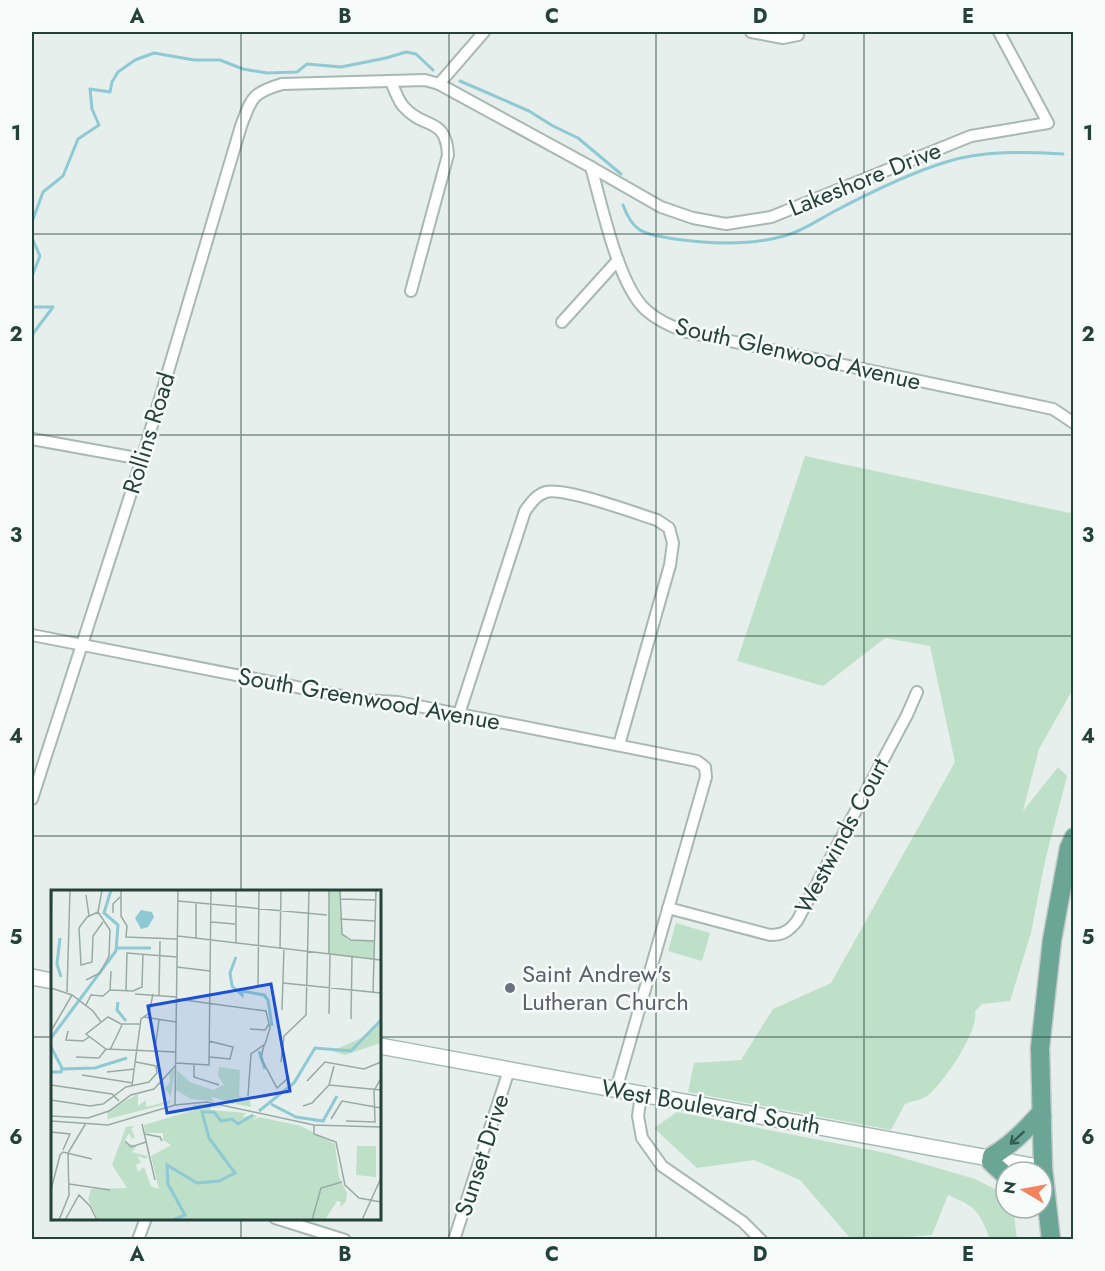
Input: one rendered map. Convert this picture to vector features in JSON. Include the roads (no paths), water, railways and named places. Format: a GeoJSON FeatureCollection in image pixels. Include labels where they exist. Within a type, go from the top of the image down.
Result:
{"type":"FeatureCollection","features":[{"type":"Feature","properties":{"kind":"main road"},"geometry":{"type":"LineString","coordinates":[[1042,1160],[1040,1048],[1052,940],[1069,848],[1074,837]]}},
{"type":"Feature","properties":{"kind":"main road"},"geometry":{"type":"LineString","coordinates":[[32,977],[51,981]]}},
{"type":"Feature","properties":{"kind":"main road","name":"West Boulevard South"},"geometry":{"type":"LineString","coordinates":[[381,1046],[997,1160]]}},
{"type":"Feature","properties":{"kind":"main road"},"geometry":{"type":"LineString","coordinates":[[994,1165],[991,1162],[992,1156],[1020,1136],[1038,1116],[1042,1116]]}},
{"type":"Feature","properties":{"kind":"main road"},"geometry":{"type":"LineString","coordinates":[[1049,1221],[1051,1239]]}},
{"type":"Feature","properties":{"kind":"street"},"geometry":{"type":"LineString","coordinates":[[439,84],[484,32]]}},
{"type":"Feature","properties":{"kind":"street"},"geometry":{"type":"LineString","coordinates":[[751,32],[783,38],[798,35]]}},
{"type":"Feature","properties":{"kind":"street","name":"Lakeshore Drive"},"geometry":{"type":"LineString","coordinates":[[591,167],[661,207],[693,218],[726,224],[771,218],[971,136],[1048,123],[999,32]]}},
{"type":"Feature","properties":{"kind":"street"},"geometry":{"type":"LineString","coordinates":[[411,291],[448,155],[447,140],[439,127],[415,117],[403,106],[391,82],[425,80],[439,84],[591,167]]}},
{"type":"Feature","properties":{"kind":"street","name":"Rollins Road"},"geometry":{"type":"LineString","coordinates":[[32,799],[142,459],[248,106],[260,91],[282,84],[391,82]]}},
{"type":"Feature","properties":{"kind":"street","name":"South Glenwood Avenue"},"geometry":{"type":"LineString","coordinates":[[591,167],[618,260],[632,294],[646,310],[665,324],[687,332],[1053,409],[1074,423]]}},
{"type":"Feature","properties":{"kind":"street"},"geometry":{"type":"LineString","coordinates":[[562,322],[618,260]]}},
{"type":"Feature","properties":{"kind":"street"},"geometry":{"type":"LineString","coordinates":[[32,439],[142,459]]}},
{"type":"Feature","properties":{"kind":"street"},"geometry":{"type":"LineString","coordinates":[[459,714],[525,511],[533,500],[546,492],[566,492],[657,520],[669,528],[673,543],[670,565],[619,745]]}},
{"type":"Feature","properties":{"kind":"street","name":"South Greenwood Avenue"},"geometry":{"type":"LineString","coordinates":[[32,634],[363,700],[398,702],[697,761],[705,767],[706,777],[668,908]]}},
{"type":"Feature","properties":{"kind":"street","name":"Westwinds Court"},"geometry":{"type":"LineString","coordinates":[[668,908],[770,935],[780,935],[789,931],[797,921],[917,692]]}},
{"type":"Feature","properties":{"kind":"street"},"geometry":{"type":"LineString","coordinates":[[616,1090],[668,908]]}},
{"type":"Feature","properties":{"kind":"street","name":"Sunset Drive"},"geometry":{"type":"LineString","coordinates":[[454,1239],[509,1070]]}},
{"type":"Feature","properties":{"kind":"street"},"geometry":{"type":"LineString","coordinates":[[641,1095],[638,1116],[642,1138],[662,1166],[743,1222],[761,1239]]}},
{"type":"Feature","properties":{"kind":"street"},"geometry":{"type":"LineString","coordinates":[[138,1239],[145,1220]]}},
{"type":"Feature","properties":{"kind":"street"},"geometry":{"type":"LineString","coordinates":[[282,1220],[345,1239]]}},
{"type":"Feature","properties":{"kind":"waterway"},"geometry":{"type":"LineString","coordinates":[[32,222],[43,192],[63,176],[78,139],[99,125],[92,109],[90,89],[110,92],[112,82],[118,72],[135,60],[154,53],[194,60],[220,60],[243,69],[267,73],[297,72],[307,64],[341,67],[406,52],[416,54],[433,70]]}},
{"type":"Feature","properties":{"kind":"waterway"},"geometry":{"type":"LineString","coordinates":[[460,81],[529,111],[578,138],[621,174]]}},
{"type":"Feature","properties":{"kind":"waterway"},"geometry":{"type":"LineString","coordinates":[[623,205],[637,228],[649,234],[702,242],[757,241],[797,232],[888,184],[960,158],[1019,152],[1063,154]]}},
{"type":"Feature","properties":{"kind":"waterway"},"geometry":{"type":"LineString","coordinates":[[32,238],[40,256],[32,276]]}},
{"type":"Feature","properties":{"kind":"waterway"},"geometry":{"type":"LineString","coordinates":[[32,307],[53,307],[32,335]]}},
{"type":"Feature","properties":{"kind":"place","name":"Saint Andrew's Lutheran Church"},"geometry":{"type":"Point","coordinates":[510,988]}}]}
